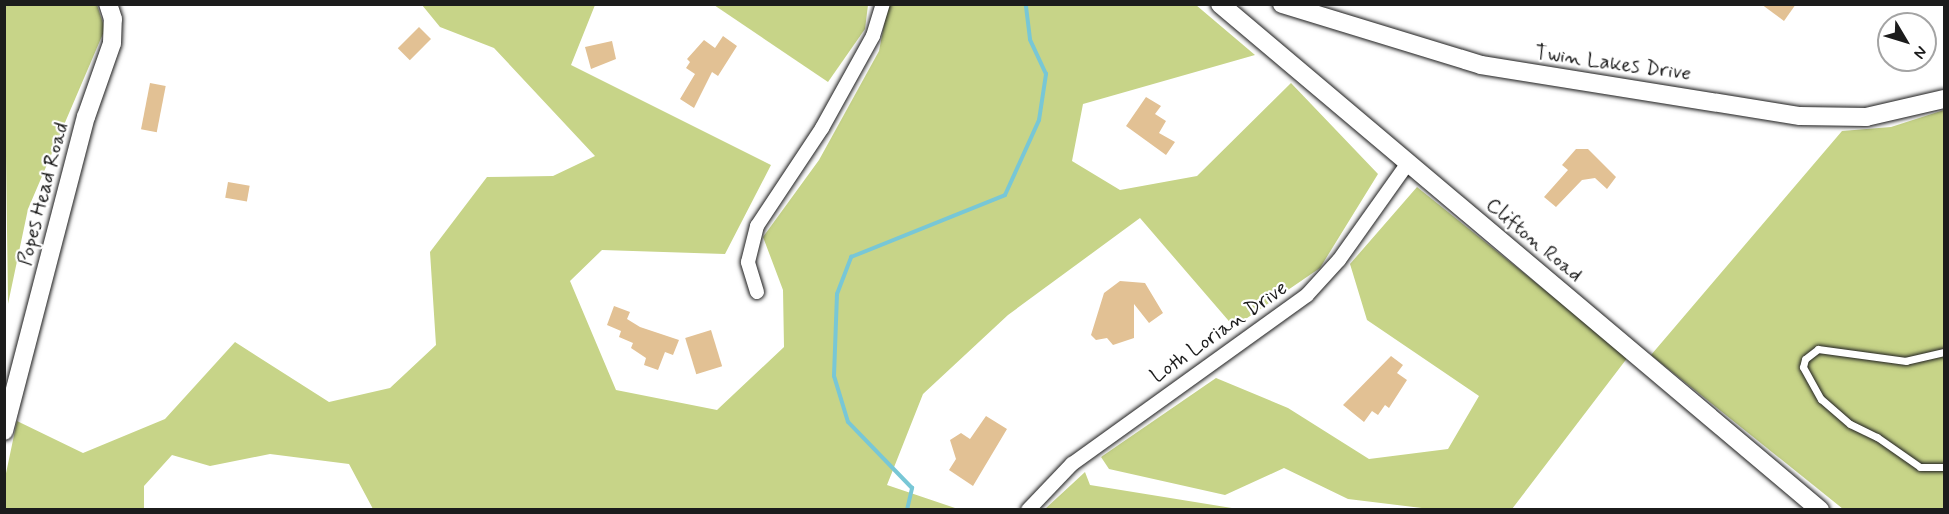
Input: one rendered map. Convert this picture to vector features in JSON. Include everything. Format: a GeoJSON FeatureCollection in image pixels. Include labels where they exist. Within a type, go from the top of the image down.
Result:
{"type":"FeatureCollection","features":[{"type":"Feature","properties":{"kind":"street","name":"Popes Head Road"},"geometry":{"type":"LineString","coordinates":[[4,431],[86,117],[112,43],[113,19],[108,4]]}},
{"type":"Feature","properties":{"kind":"street"},"geometry":{"type":"LineString","coordinates":[[757,292],[748,262],[756,226],[822,128],[873,36],[883,4]]}},
{"type":"Feature","properties":{"kind":"street","name":"Clifton Road"},"geometry":{"type":"LineString","coordinates":[[1220,4],[1820,510]]}},
{"type":"Feature","properties":{"kind":"street","name":"Twin Lakes Drive"},"geometry":{"type":"LineString","coordinates":[[1282,4],[1481,65],[1800,116],[1866,117],[1944,99]]}},
{"type":"Feature","properties":{"kind":"street","name":"Loth Lorian Drive"},"geometry":{"type":"LineString","coordinates":[[1028,510],[1072,464],[1308,295],[1339,260],[1408,163]]}},
{"type":"Feature","properties":{"kind":"lane"},"geometry":{"type":"LineString","coordinates":[[1944,352],[1906,361],[1818,349],[1805,359],[1803,368],[1821,399],[1850,424],[1877,436],[1920,467],[1944,467]]}},
{"type":"Feature","properties":{"kind":"green space"},"geometry":{"type":"Polygon","coordinates":[[[4,5],[97,5],[105,29],[28,209],[8,304],[4,5]]]}},
{"type":"Feature","properties":{"kind":"green space"},"geometry":{"type":"Polygon","coordinates":[[[422,5],[595,5],[571,65],[771,165],[725,254],[602,250],[570,281],[616,390],[717,410],[784,347],[783,290],[763,237],[819,160],[879,51],[888,5],[1196,5],[1255,55],[1083,104],[1072,161],[1120,190],[1197,176],[1291,83],[1378,174],[1320,268],[1234,327],[1140,218],[1008,315],[923,394],[887,485],[958,509],[373,509],[349,464],[270,454],[210,466],[172,455],[144,486],[144,509],[5,510],[5,478],[17,421],[83,453],[165,419],[235,342],[329,402],[390,388],[436,345],[430,252],[487,177],[553,176],[595,156],[494,48],[440,27],[422,5]]]}},
{"type":"Feature","properties":{"kind":"green space"},"geometry":{"type":"Polygon","coordinates":[[[714,5],[868,5],[865,29],[828,82],[714,5]]]}},
{"type":"Feature","properties":{"kind":"green space"},"geometry":{"type":"Polygon","coordinates":[[[1944,110],[1944,509],[1843,509],[1651,355],[1842,131],[1891,127],[1944,110]]]}},
{"type":"Feature","properties":{"kind":"green space"},"geometry":{"type":"Polygon","coordinates":[[[1417,187],[1628,357],[1512,509],[1430,509],[1348,499],[1284,468],[1225,495],[1109,469],[1101,457],[1216,378],[1288,408],[1369,459],[1448,449],[1479,396],[1367,320],[1350,264],[1417,187]]]}},
{"type":"Feature","properties":{"kind":"green space"},"geometry":{"type":"Polygon","coordinates":[[[1085,472],[1090,485],[1238,509],[1045,509],[1085,472]]]}},
{"type":"Feature","properties":{"kind":"building"},"geometry":{"type":"Polygon","coordinates":[[[1761,4],[1796,4],[1784,21],[1761,4]]]}},
{"type":"Feature","properties":{"kind":"building"},"geometry":{"type":"Polygon","coordinates":[[[419,27],[431,39],[410,60],[398,48],[419,27]]]}},
{"type":"Feature","properties":{"kind":"building"},"geometry":{"type":"Polygon","coordinates":[[[723,36],[737,46],[718,76],[712,72],[694,108],[680,99],[695,74],[686,68],[690,62],[687,59],[704,40],[715,48],[723,36]]]}},
{"type":"Feature","properties":{"kind":"building"},"geometry":{"type":"Polygon","coordinates":[[[612,41],[616,59],[591,69],[585,47],[612,41]]]}},
{"type":"Feature","properties":{"kind":"building"},"geometry":{"type":"Polygon","coordinates":[[[150,83],[166,86],[157,132],[141,129],[150,83]]]}},
{"type":"Feature","properties":{"kind":"building"},"geometry":{"type":"Polygon","coordinates":[[[1146,97],[1161,106],[1155,114],[1166,121],[1159,133],[1175,142],[1166,155],[1126,126],[1146,97]]]}},
{"type":"Feature","properties":{"kind":"building"},"geometry":{"type":"Polygon","coordinates":[[[1576,149],[1588,149],[1616,177],[1607,189],[1595,178],[1582,180],[1556,207],[1544,197],[1568,170],[1562,165],[1576,149]]]}},
{"type":"Feature","properties":{"kind":"building"},"geometry":{"type":"Polygon","coordinates":[[[228,182],[250,186],[247,202],[225,198],[228,182]]]}},
{"type":"Feature","properties":{"kind":"building"},"geometry":{"type":"Polygon","coordinates":[[[1120,281],[1145,283],[1163,313],[1149,323],[1134,304],[1134,338],[1113,345],[1107,338],[1096,340],[1091,335],[1104,293],[1120,281]]]}},
{"type":"Feature","properties":{"kind":"building"},"geometry":{"type":"Polygon","coordinates":[[[614,306],[630,312],[627,319],[640,327],[679,340],[673,355],[665,352],[658,370],[644,365],[646,358],[631,348],[633,343],[619,337],[621,331],[607,325],[614,306]]]}},
{"type":"Feature","properties":{"kind":"building"},"geometry":{"type":"Polygon","coordinates":[[[711,330],[722,366],[696,374],[685,338],[711,330]]]}},
{"type":"Feature","properties":{"kind":"building"},"geometry":{"type":"Polygon","coordinates":[[[1391,356],[1403,365],[1397,373],[1407,380],[1389,408],[1385,405],[1378,415],[1372,411],[1364,422],[1343,405],[1391,356]]]}},
{"type":"Feature","properties":{"kind":"building"},"geometry":{"type":"Polygon","coordinates":[[[986,416],[1007,429],[973,486],[949,470],[956,459],[950,440],[961,433],[970,439],[986,416]]]}},
{"type":"Feature","properties":{"kind":"waterway"},"geometry":{"type":"LineString","coordinates":[[907,510],[912,488],[848,422],[834,376],[837,294],[851,257],[1005,195],[1039,120],[1046,74],[1030,39],[1026,4]]}}]}
